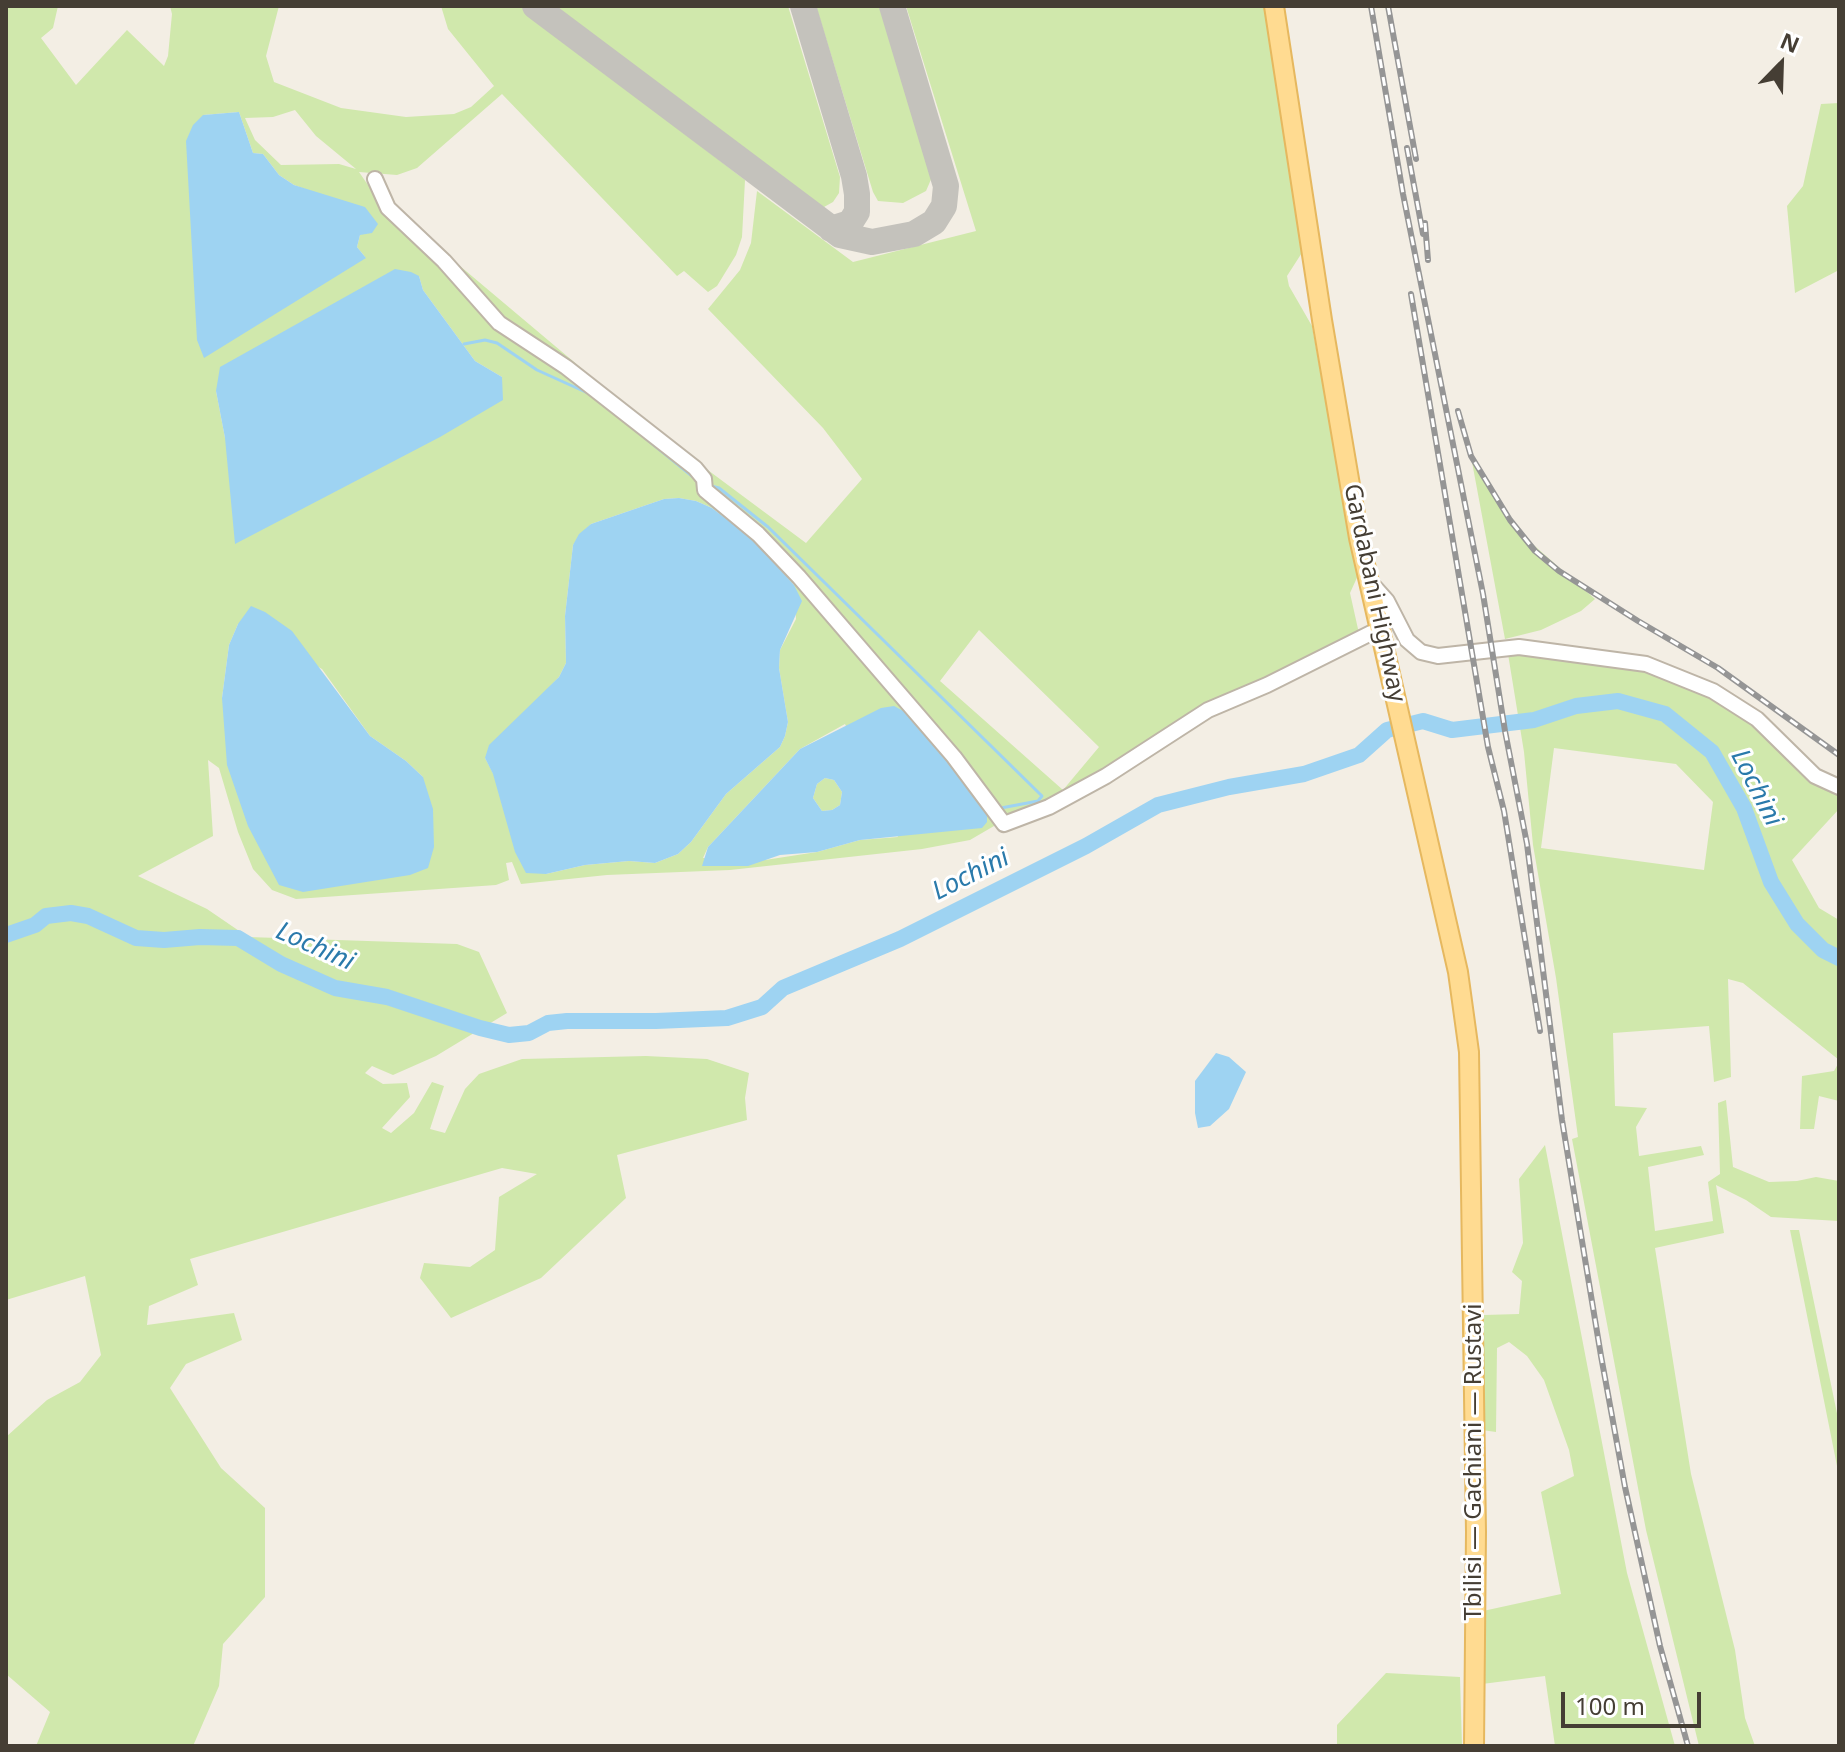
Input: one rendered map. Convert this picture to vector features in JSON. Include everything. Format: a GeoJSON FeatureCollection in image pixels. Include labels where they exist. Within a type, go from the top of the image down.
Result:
{"type":"FeatureCollection","features":[{"type":"Feature","properties":{"kind":"main road","name":"Gardabani Highway"},"geometry":{"type":"LineString","coordinates":[[1274,6],[1359,538],[1460,985],[1469,1052],[1472,1177]]}},
{"type":"Feature","properties":{"kind":"main road","name":"Tbilisi — Gachiani — Rustavi"},"geometry":{"type":"LineString","coordinates":[[1472,1177],[1476,1532],[1474,1746]]}},
{"type":"Feature","properties":{"kind":"street"},"geometry":{"type":"LineString","coordinates":[[375,179],[388,208],[444,261],[499,323],[566,367],[695,468],[704,479],[705,490],[758,534],[799,577],[954,757],[1004,824],[1049,807],[1106,776],[1208,710],[1267,685],[1371,633],[1381,634]]}},
{"type":"Feature","properties":{"kind":"street"},"geometry":{"type":"LineString","coordinates":[[1370,582],[1387,601],[1407,640],[1421,652],[1438,656],[1519,647],[1646,664],[1713,691],[1757,719],[1815,776],[1839,787]]}},
{"type":"Feature","properties":{"kind":"green space"},"geometry":{"type":"Polygon","coordinates":[[[6,6],[58,6],[53,28],[41,38],[76,85],[127,30],[164,66],[168,56],[170,6],[279,6],[266,56],[274,82],[341,108],[406,117],[454,114],[471,107],[494,86],[448,29],[441,6],[525,6],[544,25],[745,180],[742,237],[736,255],[717,286],[708,292],[684,271],[677,276],[502,94],[417,168],[397,175],[359,172],[386,211],[420,248],[445,268],[454,261],[662,436],[806,543],[862,479],[823,428],[708,309],[740,270],[751,243],[757,191],[853,262],[976,231],[906,6],[1267,6],[1305,248],[1287,276],[1289,286],[1312,326],[1349,531],[1360,571],[1350,593],[1358,629],[1363,632],[1209,704],[1056,799],[1013,817],[1002,813],[995,816],[994,826],[970,840],[922,849],[730,870],[607,875],[521,884],[512,862],[506,863],[509,880],[496,885],[296,899],[272,890],[253,869],[238,832],[219,768],[208,760],[213,836],[138,876],[207,909],[248,937],[457,944],[479,952],[507,1013],[436,1056],[393,1075],[372,1066],[365,1073],[383,1084],[407,1083],[410,1097],[382,1128],[391,1133],[414,1113],[432,1082],[444,1086],[430,1129],[445,1133],[465,1089],[479,1074],[522,1059],[646,1056],[707,1059],[749,1073],[745,1098],[747,1120],[617,1155],[626,1198],[541,1278],[451,1318],[420,1278],[424,1263],[470,1267],[495,1250],[499,1197],[537,1174],[502,1168],[190,1259],[198,1285],[149,1306],[147,1325],[234,1313],[242,1340],[186,1364],[170,1388],[221,1468],[265,1508],[265,1597],[223,1644],[219,1686],[193,1746],[36,1746],[50,1712],[6,1674],[6,1437],[47,1400],[80,1382],[101,1355],[85,1276],[6,1300],[6,6]],[[295,110],[273,117],[245,118],[255,140],[281,165],[339,164],[356,169],[316,136],[295,110]],[[239,112],[203,115],[366,258],[357,247],[360,235],[316,193],[294,185],[279,175],[263,154],[253,153],[239,112]],[[419,276],[216,391],[225,438],[502,377],[475,361],[423,290],[419,276]],[[679,498],[664,499],[591,524],[573,545],[565,616],[566,663],[559,677],[485,758],[546,874],[585,865],[629,861],[655,863],[678,854],[691,842],[726,794],[780,747],[788,722],[779,668],[780,650],[796,619],[794,585],[754,540],[712,508],[679,498]],[[238,624],[229,645],[222,698],[423,777],[370,736],[322,669],[238,624]],[[979,630],[940,681],[1063,790],[1099,747],[979,630]],[[845,724],[800,749],[708,847],[703,858],[765,860],[817,852],[860,840],[898,837],[845,724]]]}},
{"type":"Feature","properties":{"kind":"green space"},"geometry":{"type":"Polygon","coordinates":[[[555,6],[788,6],[840,177],[839,193],[833,202],[824,207],[814,206],[796,196],[555,6]]]}},
{"type":"Feature","properties":{"kind":"green space"},"geometry":{"type":"Polygon","coordinates":[[[816,6],[879,6],[932,177],[926,191],[903,203],[878,201],[873,192],[816,6]]]}},
{"type":"Feature","properties":{"kind":"green space"},"geometry":{"type":"Polygon","coordinates":[[[1839,103],[1839,270],[1795,293],[1787,206],[1803,186],[1821,104],[1839,103]]]}},
{"type":"Feature","properties":{"kind":"green space"},"geometry":{"type":"Polygon","coordinates":[[[1472,462],[1512,526],[1595,599],[1581,611],[1541,630],[1505,639],[1472,462]]]}},
{"type":"Feature","properties":{"kind":"green space"},"geometry":{"type":"Polygon","coordinates":[[[1524,652],[1644,669],[1696,689],[1738,711],[1839,787],[1839,809],[1792,860],[1819,908],[1839,920],[1839,1060],[1743,983],[1728,979],[1731,1077],[1714,1082],[1709,1026],[1613,1033],[1615,1106],[1647,1108],[1636,1127],[1639,1156],[1701,1146],[1704,1155],[1648,1167],[1655,1231],[1713,1221],[1708,1182],[1720,1174],[1718,1103],[1726,1100],[1733,1167],[1769,1182],[1816,1177],[1839,1181],[1839,1221],[1771,1217],[1716,1185],[1724,1233],[1655,1248],[1691,1474],[1735,1650],[1745,1718],[1755,1746],[1699,1746],[1646,1530],[1572,1139],[1578,1137],[1556,978],[1533,845],[1524,752],[1508,654],[1524,652]],[[1554,748],[1541,848],[1704,870],[1713,802],[1676,764],[1554,748]]]}},
{"type":"Feature","properties":{"kind":"green space"},"geometry":{"type":"Polygon","coordinates":[[[825,778],[834,780],[842,792],[840,805],[822,811],[813,798],[817,784],[825,778]]]}},
{"type":"Feature","properties":{"kind":"green space"},"geometry":{"type":"Polygon","coordinates":[[[1839,1062],[1839,1101],[1819,1096],[1814,1129],[1800,1129],[1802,1076],[1834,1071],[1839,1062]]]}},
{"type":"Feature","properties":{"kind":"green space"},"geometry":{"type":"Polygon","coordinates":[[[1545,1145],[1627,1573],[1675,1746],[1555,1746],[1545,1676],[1482,1684],[1483,1611],[1561,1594],[1541,1492],[1574,1476],[1569,1450],[1544,1380],[1527,1356],[1509,1342],[1497,1348],[1496,1432],[1482,1430],[1484,1315],[1519,1314],[1522,1281],[1512,1272],[1523,1243],[1519,1179],[1545,1145]]]}},
{"type":"Feature","properties":{"kind":"green space"},"geometry":{"type":"Polygon","coordinates":[[[1790,1230],[1799,1230],[1839,1423],[1839,1476],[1790,1230]]]}},
{"type":"Feature","properties":{"kind":"green space"},"geometry":{"type":"Polygon","coordinates":[[[1386,1673],[1460,1677],[1462,1746],[1337,1746],[1337,1725],[1386,1673]]]}},
{"type":"Feature","properties":{"kind":"water"},"geometry":{"type":"Polygon","coordinates":[[[239,112],[253,153],[263,154],[279,175],[294,185],[365,207],[378,224],[372,233],[360,235],[357,247],[366,258],[204,358],[197,340],[186,141],[193,125],[203,115],[239,112]]]}},
{"type":"Feature","properties":{"kind":"water"},"geometry":{"type":"Polygon","coordinates":[[[395,269],[419,276],[423,290],[475,361],[502,377],[503,400],[440,437],[235,544],[225,438],[216,391],[220,367],[395,269]]]}},
{"type":"Feature","properties":{"kind":"water"},"geometry":{"type":"Polygon","coordinates":[[[679,498],[712,508],[754,540],[794,585],[802,601],[780,650],[779,668],[788,722],[785,736],[780,747],[726,794],[691,842],[678,854],[655,863],[629,861],[585,865],[546,874],[526,873],[515,852],[493,774],[485,758],[489,745],[559,677],[566,663],[565,616],[573,545],[579,534],[591,524],[664,499],[679,498]]]}},
{"type":"Feature","properties":{"kind":"water"},"geometry":{"type":"Polygon","coordinates":[[[251,606],[292,631],[370,736],[423,777],[433,809],[434,847],[428,868],[410,875],[303,892],[279,885],[248,826],[227,765],[222,698],[229,645],[238,624],[251,606]]]}},
{"type":"Feature","properties":{"kind":"water"},"geometry":{"type":"Polygon","coordinates":[[[894,706],[909,714],[987,811],[987,822],[982,828],[860,840],[817,852],[780,855],[748,866],[702,866],[708,847],[800,749],[881,708],[894,706]],[[825,778],[817,784],[813,798],[822,811],[840,805],[842,792],[834,780],[825,778]]]}},
{"type":"Feature","properties":{"kind":"water"},"geometry":{"type":"Polygon","coordinates":[[[1216,1053],[1229,1057],[1246,1072],[1229,1109],[1210,1126],[1198,1128],[1195,1081],[1216,1053]]]}},
{"type":"Feature","properties":{"kind":"waterway"},"geometry":{"type":"LineString","coordinates":[[464,344],[485,340],[497,343],[537,370],[590,394]]}},
{"type":"Feature","properties":{"kind":"waterway"},"geometry":{"type":"LineString","coordinates":[[627,423],[698,481]]}},
{"type":"Feature","properties":{"kind":"waterway"},"geometry":{"type":"LineString","coordinates":[[711,486],[719,488],[768,527],[1042,796],[1038,801],[1001,808]]}},
{"type":"Feature","properties":{"kind":"waterway","name":"Lochini"},"geometry":{"type":"LineString","coordinates":[[6,935],[35,925],[46,916],[71,913],[88,916],[136,938],[238,938],[281,964],[335,988],[387,997],[509,1035],[529,1033],[548,1023],[567,1021],[727,1018],[762,1007],[783,988],[900,939],[1086,846],[1158,805],[1229,787],[1304,774],[1359,755],[1387,730],[1423,721],[1452,730],[1534,720],[1576,706],[1618,701],[1665,714],[1712,752],[1744,808],[1771,882],[1797,924],[1823,950],[1839,958]]}},
{"type":"Feature","properties":{"kind":"taxiway"},"geometry":{"type":"LineString","coordinates":[[535,6],[840,235],[872,242],[914,234],[934,222],[944,206],[946,186],[892,6]]}},
{"type":"Feature","properties":{"kind":"taxiway"},"geometry":{"type":"LineString","coordinates":[[803,6],[857,194],[857,212],[850,223],[831,229]]}},
{"type":"Feature","properties":{"kind":"railway"},"geometry":{"type":"LineString","coordinates":[[1371,6],[1403,194],[1483,594],[1527,844],[1562,1120],[1601,1356],[1625,1487],[1660,1646],[1688,1746]]}},
{"type":"Feature","properties":{"kind":"railway"},"geometry":{"type":"LineString","coordinates":[[1388,6],[1416,159]]}},
{"type":"Feature","properties":{"kind":"railway"},"geometry":{"type":"LineString","coordinates":[[1407,148],[1423,234]]}},
{"type":"Feature","properties":{"kind":"railway"},"geometry":{"type":"LineString","coordinates":[[1425,223],[1428,260]]}},
{"type":"Feature","properties":{"kind":"railway"},"geometry":{"type":"LineString","coordinates":[[1411,294],[1488,747],[1504,811],[1540,1031]]}},
{"type":"Feature","properties":{"kind":"railway"},"geometry":{"type":"LineString","coordinates":[[1458,411],[1471,456],[1510,520],[1535,551],[1559,571],[1718,668],[1839,755]]}}]}
